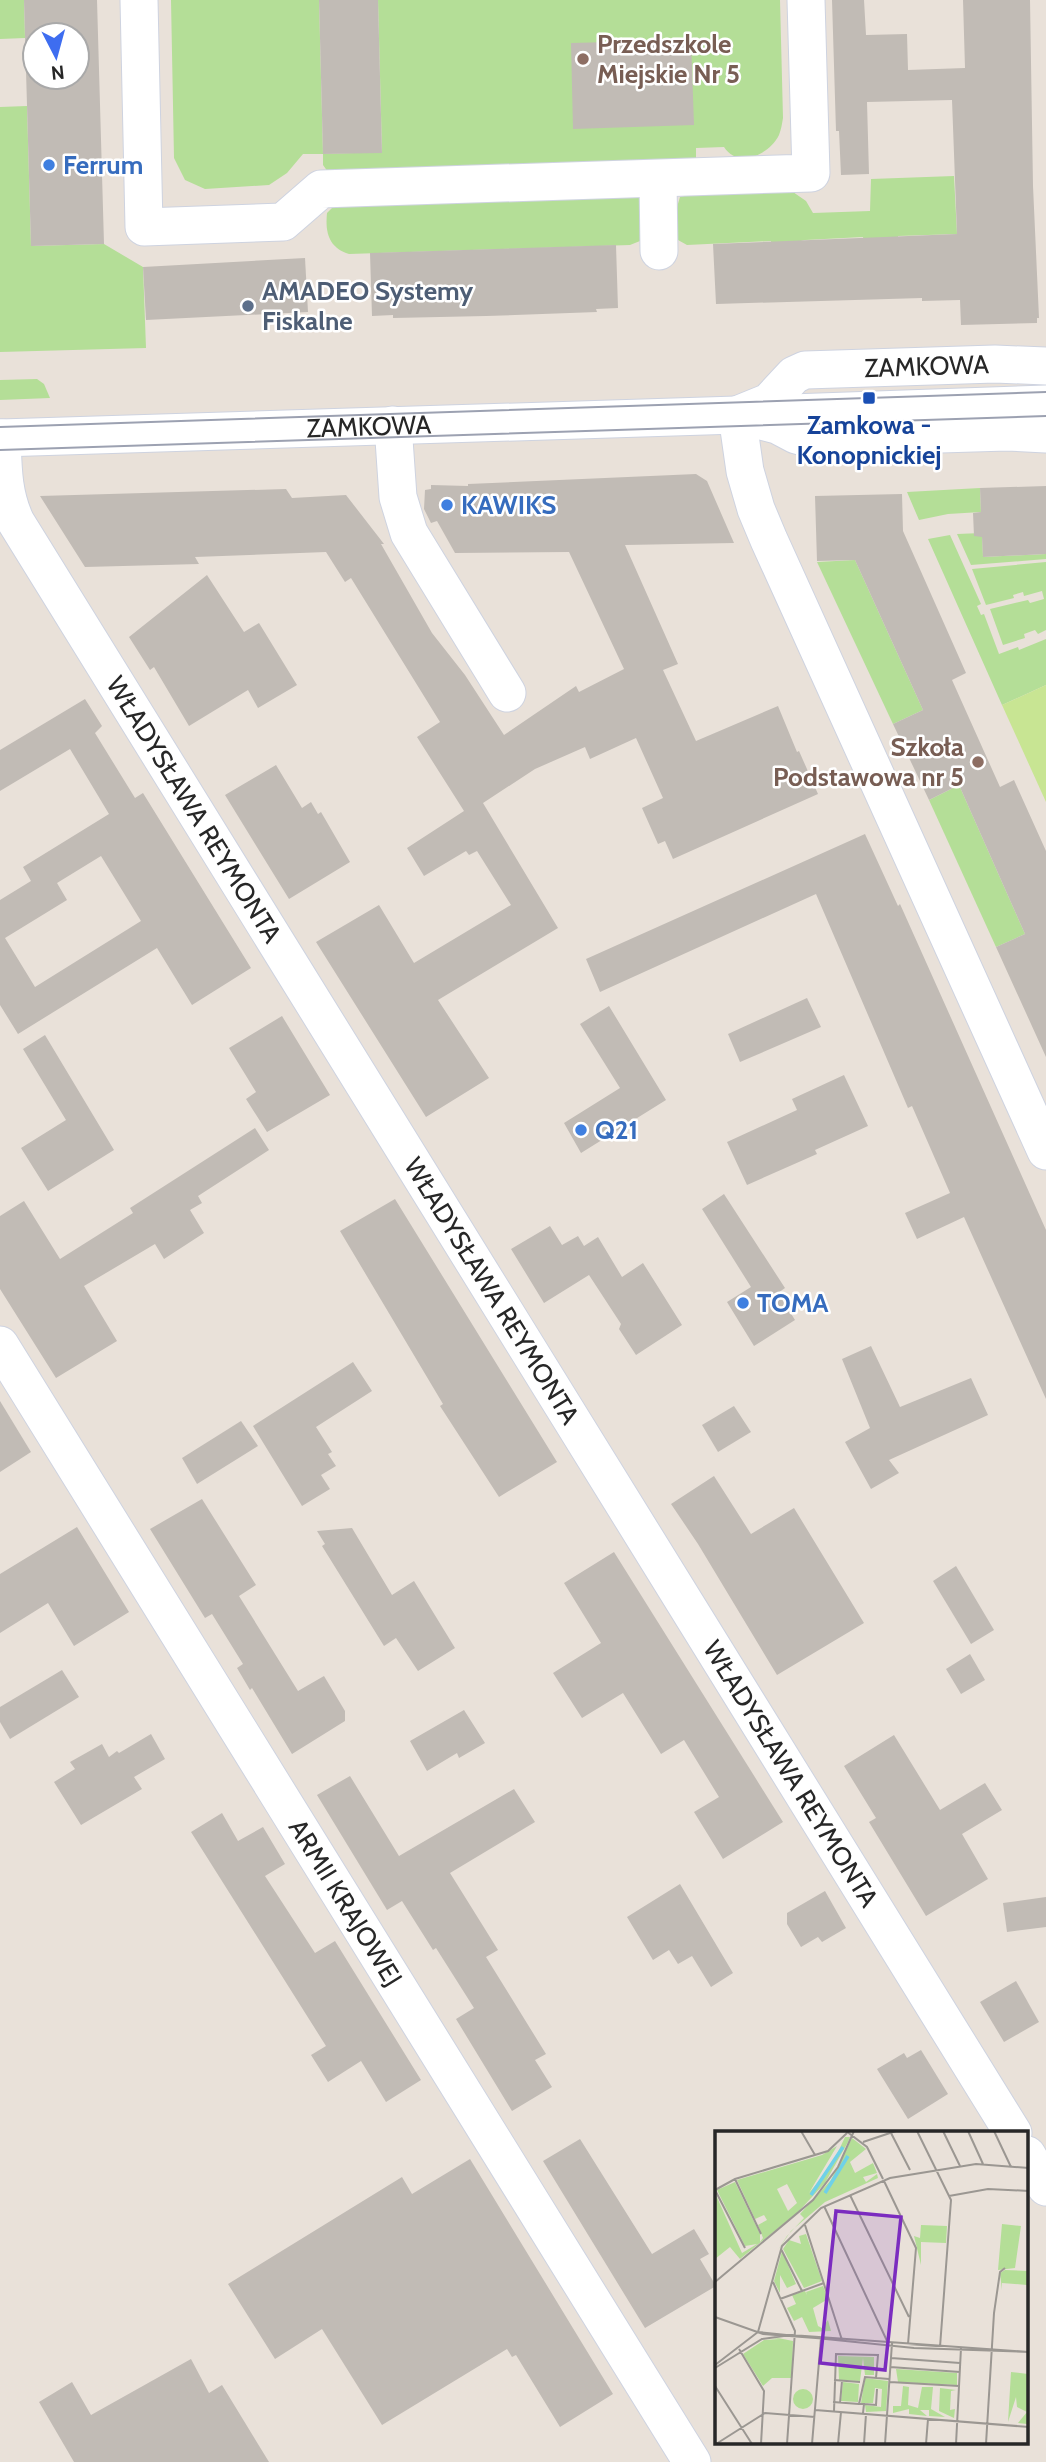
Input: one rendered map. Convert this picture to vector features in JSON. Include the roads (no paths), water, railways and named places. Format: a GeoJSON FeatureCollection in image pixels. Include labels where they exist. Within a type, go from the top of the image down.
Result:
{"type":"FeatureCollection","features":[{"type":"Feature","properties":{"kind":"street"},"geometry":{"type":"LineString","coordinates":[[139,0],[144,227],[284,222],[321,189],[811,173],[806,0]]}},
{"type":"Feature","properties":{"kind":"street"},"geometry":{"type":"LineString","coordinates":[[658,180],[659,251]]}},
{"type":"Feature","properties":{"kind":"street","name":"ZAMKOWA"},"geometry":{"type":"LineString","coordinates":[[737,415],[769,402],[794,375],[805,370],[995,364],[1046,366]]}},
{"type":"Feature","properties":{"kind":"street"},"geometry":{"type":"LineString","coordinates":[[1046,404],[737,415],[745,471],[769,540],[1046,1151]]}},
{"type":"Feature","properties":{"kind":"street","name":"ZAMKOWA"},"geometry":{"type":"LineString","coordinates":[[1,438],[737,415],[777,425],[807,438],[1007,432],[1046,434]]}},
{"type":"Feature","properties":{"kind":"street"},"geometry":{"type":"LineString","coordinates":[[393,425],[398,497],[409,533],[507,693]]}},
{"type":"Feature","properties":{"kind":"street","name":"WŁADYSŁAWA REYMONTA"},"geometry":{"type":"LineString","coordinates":[[1,438],[7,502],[16,522],[1012,2131]]}},
{"type":"Feature","properties":{"kind":"street","name":"ARMII KRAJOWEJ"},"geometry":{"type":"LineString","coordinates":[[0,1345],[692,2462]]}},
{"type":"Feature","properties":{"kind":"street"},"geometry":{"type":"LineString","coordinates":[[1028,2157],[1046,2186]]}},
{"type":"Feature","properties":{"kind":"tram line"},"geometry":{"type":"LineString","coordinates":[[0,427],[1046,392]]}},
{"type":"Feature","properties":{"kind":"tram line"},"geometry":{"type":"LineString","coordinates":[[0,450],[1046,416]]}},
{"type":"Feature","properties":{"kind":"place","name":"Przedszkole Miejskie Nr 5"},"geometry":{"type":"Point","coordinates":[583,59]}},
{"type":"Feature","properties":{"kind":"place","name":"Ferrum"},"geometry":{"type":"Point","coordinates":[49,165]}},
{"type":"Feature","properties":{"kind":"place","name":"AMADEO Systemy Fiskalne"},"geometry":{"type":"Point","coordinates":[248,306]}},
{"type":"Feature","properties":{"kind":"place","name":"Zamkowa - Konopnickiej"},"geometry":{"type":"Point","coordinates":[869,398]}},
{"type":"Feature","properties":{"kind":"place","name":"KAWIKS"},"geometry":{"type":"Point","coordinates":[447,505]}},
{"type":"Feature","properties":{"kind":"place","name":"Szkoła Podstawowa nr 5"},"geometry":{"type":"Point","coordinates":[978,762]}},
{"type":"Feature","properties":{"kind":"place","name":"Q21"},"geometry":{"type":"Point","coordinates":[581,1130]}},
{"type":"Feature","properties":{"kind":"place","name":"TOMA"},"geometry":{"type":"Point","coordinates":[743,1303]}}]}
